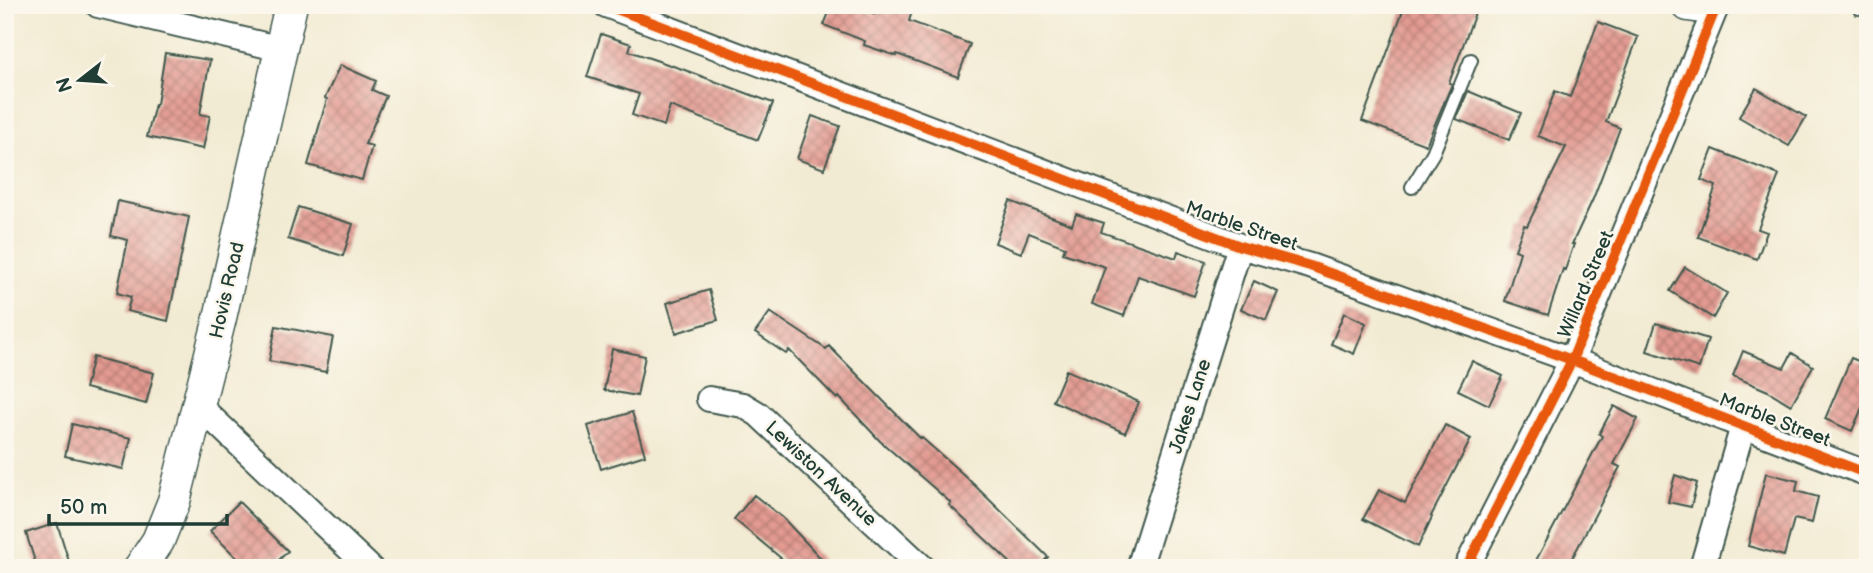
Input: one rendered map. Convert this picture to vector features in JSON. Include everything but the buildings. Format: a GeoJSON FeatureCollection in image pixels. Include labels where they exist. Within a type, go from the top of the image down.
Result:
{"type":"FeatureCollection","features":[{"type":"Feature","properties":{"kind":"street"},"geometry":{"type":"LineString","coordinates":[[98,5],[281,49]]}},
{"type":"Feature","properties":{"kind":"street","name":"Hovis Road"},"geometry":{"type":"LineString","coordinates":[[140,568],[158,541],[174,501],[199,406],[291,5]]}},
{"type":"Feature","properties":{"kind":"street","name":"Marble Street"},"geometry":{"type":"LineString","coordinates":[[606,5],[1240,246],[1310,267],[1572,360],[1868,474]]}},
{"type":"Feature","properties":{"kind":"street"},"geometry":{"type":"LineString","coordinates":[[1688,5],[1715,5]]}},
{"type":"Feature","properties":{"kind":"street","name":"Willard Street"},"geometry":{"type":"LineString","coordinates":[[1466,568],[1572,360],[1715,5]]}},
{"type":"Feature","properties":{"kind":"street","name":"Jakes Lane"},"geometry":{"type":"LineString","coordinates":[[1139,568],[1240,246]]}},
{"type":"Feature","properties":{"kind":"street","name":"Lewiston Avenue"},"geometry":{"type":"LineString","coordinates":[[709,398],[743,405],[758,414],[923,568]]}},
{"type":"Feature","properties":{"kind":"street"},"geometry":{"type":"LineString","coordinates":[[199,406],[370,568]]}},
{"type":"Feature","properties":{"kind":"street"},"geometry":{"type":"LineString","coordinates":[[1702,568],[1742,426]]}},
{"type":"Feature","properties":{"kind":"lane"},"geometry":{"type":"LineString","coordinates":[[1412,187],[1433,153],[1471,60]]}},
{"type":"Feature","properties":{"kind":"cycle path"},"geometry":{"type":"LineString","coordinates":[[606,5],[1240,246],[1310,266],[1572,360],[1868,474]]}},
{"type":"Feature","properties":{"kind":"cycle path"},"geometry":{"type":"LineString","coordinates":[[1466,568],[1572,360],[1717,5]]}}]}
